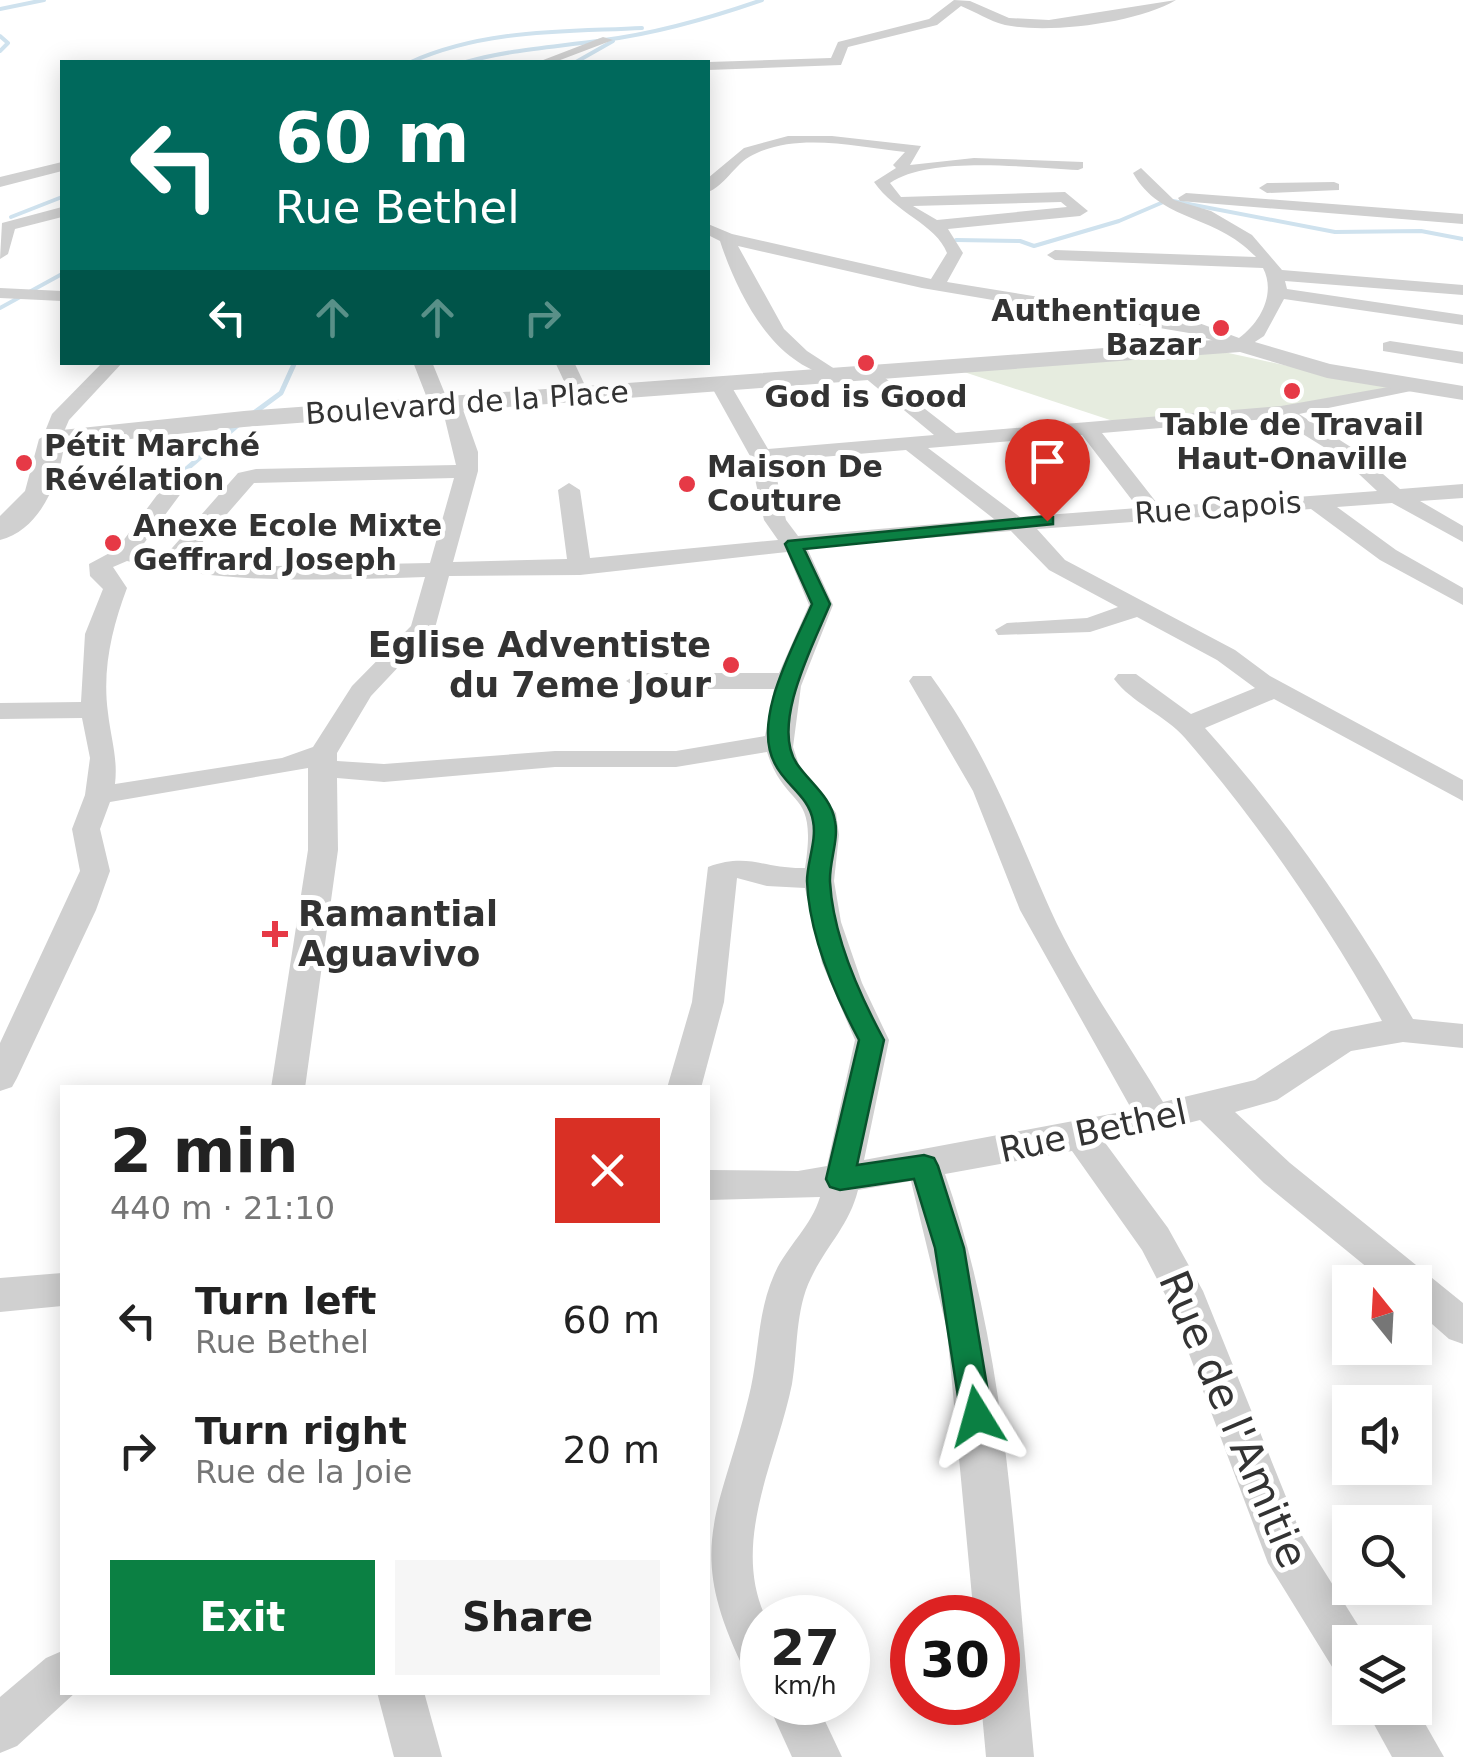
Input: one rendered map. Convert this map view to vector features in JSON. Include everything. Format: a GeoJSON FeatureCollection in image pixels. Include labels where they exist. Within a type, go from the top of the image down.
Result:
{"type":"FeatureCollection","features":[{"type":"Feature","properties":{"kind":"street"},"geometry":{"type":"LineString","coordinates":[[710,66],[836,62],[842,45],[933,22],[959,2],[992,18],[1038,23],[1091,18],[1170,0]]}},
{"type":"Feature","properties":{"kind":"street"},"geometry":{"type":"LineString","coordinates":[[550,60],[607,40]]}},
{"type":"Feature","properties":{"kind":"street"},"geometry":{"type":"LineString","coordinates":[[710,185],[725,166],[749,151],[778,143],[916,149],[882,182],[897,202],[934,225],[955,253],[937,285]]}},
{"type":"Feature","properties":{"kind":"street"},"geometry":{"type":"LineString","coordinates":[[897,169],[1078,165]]}},
{"type":"Feature","properties":{"kind":"street"},"geometry":{"type":"LineString","coordinates":[[0,185],[60,168]]}},
{"type":"Feature","properties":{"kind":"street"},"geometry":{"type":"LineString","coordinates":[[1142,174],[1148,186],[1162,198],[1227,225],[1275,277],[1463,320]]}},
{"type":"Feature","properties":{"kind":"street"},"geometry":{"type":"LineString","coordinates":[[0,185],[60,178]]}},
{"type":"Feature","properties":{"kind":"street"},"geometry":{"type":"LineString","coordinates":[[1201,198],[1223,188],[1334,187]]}},
{"type":"Feature","properties":{"kind":"street"},"geometry":{"type":"LineString","coordinates":[[897,202],[1065,197],[1080,210],[934,225]]}},
{"type":"Feature","properties":{"kind":"street"},"geometry":{"type":"LineString","coordinates":[[1162,198],[1463,219]]}},
{"type":"Feature","properties":{"kind":"street"},"geometry":{"type":"LineString","coordinates":[[0,254],[8,226],[60,213]]}},
{"type":"Feature","properties":{"kind":"street"},"geometry":{"type":"LineString","coordinates":[[710,230],[727,238],[937,285],[1199,329],[1308,366],[1404,387],[1463,393]]}},
{"type":"Feature","properties":{"kind":"street"},"geometry":{"type":"LineString","coordinates":[[727,238],[742,268],[745,288],[779,333],[798,354],[834,375]]}},
{"type":"Feature","properties":{"kind":"street"},"geometry":{"type":"LineString","coordinates":[[1055,256],[1463,290]]}},
{"type":"Feature","properties":{"kind":"street"},"geometry":{"type":"LineString","coordinates":[[1241,345],[1258,336],[1275,277]]}},
{"type":"Feature","properties":{"kind":"street"},"geometry":{"type":"LineString","coordinates":[[0,293],[58,291]]}},
{"type":"Feature","properties":{"kind":"street","name":"Boulevard de la Place"},"geometry":{"type":"LineString","coordinates":[[52,438],[1241,345]]}},
{"type":"Feature","properties":{"kind":"street"},"geometry":{"type":"LineString","coordinates":[[1390,347],[1463,358]]}},
{"type":"Feature","properties":{"kind":"street"},"geometry":{"type":"LineString","coordinates":[[0,531],[32,503],[47,482],[58,418],[111,365]]}},
{"type":"Feature","properties":{"kind":"street"},"geometry":{"type":"LineString","coordinates":[[288,1085],[323,850],[322,761],[360,692],[423,628],[467,472],[466,452],[451,404],[437,398],[423,365]]}},
{"type":"Feature","properties":{"kind":"street"},"geometry":{"type":"LineString","coordinates":[[565,365],[579,394]]}},
{"type":"Feature","properties":{"kind":"street"},"geometry":{"type":"LineString","coordinates":[[871,373],[952,440]]}},
{"type":"Feature","properties":{"kind":"street"},"geometry":{"type":"LineString","coordinates":[[720,384],[761,456],[775,520],[794,544],[821,604],[783,695],[780,742],[783,762],[818,803],[825,823],[818,877],[821,906],[851,1002],[872,1040],[840,1179],[824,1230],[793,1275],[776,1335],[772,1383],[760,1435],[738,1489],[733,1519],[734,1592],[740,1606]]}},
{"type":"Feature","properties":{"kind":"street"},"geometry":{"type":"LineString","coordinates":[[761,456],[1281,412],[1404,387]]}},
{"type":"Feature","properties":{"kind":"street"},"geometry":{"type":"LineString","coordinates":[[1281,412],[1350,456],[1394,495],[1463,535]]}},
{"type":"Feature","properties":{"kind":"street"},"geometry":{"type":"LineString","coordinates":[[1088,428],[1154,512]]}},
{"type":"Feature","properties":{"kind":"street"},"geometry":{"type":"LineString","coordinates":[[913,446],[1026,531],[1056,565],[1226,655],[1276,689],[1463,792]]}},
{"type":"Feature","properties":{"kind":"street"},"geometry":{"type":"LineString","coordinates":[[170,564],[246,478],[467,472]]}},
{"type":"Feature","properties":{"kind":"street"},"geometry":{"type":"LineString","coordinates":[[569,490],[580,568]]}},
{"type":"Feature","properties":{"kind":"street","name":"Rue Capois"},"geometry":{"type":"LineString","coordinates":[[125,554],[170,564],[261,574],[444,559],[580,568],[1012,524],[1463,491]]}},
{"type":"Feature","properties":{"kind":"street"},"geometry":{"type":"LineString","coordinates":[[0,1078],[82,910],[96,871],[86,830],[99,795],[104,758],[94,710],[97,634],[115,588],[102,576],[101,564],[125,554],[171,492]]}},
{"type":"Feature","properties":{"kind":"street"},"geometry":{"type":"LineString","coordinates":[[1315,500],[1388,555],[1463,598]]}},
{"type":"Feature","properties":{"kind":"street"},"geometry":{"type":"LineString","coordinates":[[1007,630],[1090,625],[1136,609]]}},
{"type":"Feature","properties":{"kind":"street"},"geometry":{"type":"LineString","coordinates":[[1127,679],[1188,725],[1276,826],[1339,918],[1402,1030]]}},
{"type":"Feature","properties":{"kind":"street"},"geometry":{"type":"LineString","coordinates":[[638,681],[790,681]]}},
{"type":"Feature","properties":{"kind":"street"},"geometry":{"type":"LineString","coordinates":[[922,682],[952,720],[1024,873],[1035,910],[1155,1119]]}},
{"type":"Feature","properties":{"kind":"street"},"geometry":{"type":"LineString","coordinates":[[1188,725],[1276,689]]}},
{"type":"Feature","properties":{"kind":"street"},"geometry":{"type":"LineString","coordinates":[[0,712],[94,710]]}},
{"type":"Feature","properties":{"kind":"street"},"geometry":{"type":"LineString","coordinates":[[99,795],[322,761],[384,774],[555,759],[676,759],[780,742]]}},
{"type":"Feature","properties":{"kind":"street"},"geometry":{"type":"LineString","coordinates":[[685,1085],[708,1002],[718,874],[738,867],[753,875],[786,880],[818,877]]}},
{"type":"Feature","properties":{"kind":"street","name":"Rue Bethel"},"geometry":{"type":"LineString","coordinates":[[710,1185],[798,1186],[1080,1136],[1265,1091],[1343,1040],[1402,1030],[1463,1036]]}},
{"type":"Feature","properties":{"kind":"street"},"geometry":{"type":"LineString","coordinates":[[1207,1106],[1277,1173],[1391,1265]]}},
{"type":"Feature","properties":{"kind":"street","name":"Rue de l'Amitie"},"geometry":{"type":"LineString","coordinates":[[1080,1136],[1156,1239],[1189,1302],[1284,1548],[1332,1625]]}},
{"type":"Feature","properties":{"kind":"street"},"geometry":{"type":"LineString","coordinates":[[924,1166],[950,1248],[964,1326],[994,1595]]}},
{"type":"Feature","properties":{"kind":"street"},"geometry":{"type":"LineString","coordinates":[[0,1295],[60,1290]]}},
{"type":"Feature","properties":{"kind":"street"},"geometry":{"type":"LineString","coordinates":[[1432,1300],[1463,1327]]}},
{"type":"Feature","properties":{"kind":"street"},"geometry":{"type":"LineString","coordinates":[[0,1729],[60,1676]]}},
{"type":"Feature","properties":{"kind":"street"},"geometry":{"type":"LineString","coordinates":[[401,1695],[418,1757]]}},
{"type":"Feature","properties":{"kind":"street"},"geometry":{"type":"LineString","coordinates":[[802,1725],[818,1757]]}},
{"type":"Feature","properties":{"kind":"street"},"geometry":{"type":"LineString","coordinates":[[1007,1725],[1010,1757]]}},
{"type":"Feature","properties":{"kind":"street"},"geometry":{"type":"LineString","coordinates":[[1400,1725],[1420,1757]]}},
{"type":"Feature","properties":{"kind":"shaded area"},"geometry":{"type":"Polygon","coordinates":[[[1224,352],[1390,388],[1293,408],[1113,421],[964,372],[1224,352]]]}},
{"type":"Feature","properties":{"kind":"waterway"},"geometry":{"type":"LineString","coordinates":[[0,9],[44,0]]}},
{"type":"Feature","properties":{"kind":"waterway"},"geometry":{"type":"LineString","coordinates":[[474,60],[645,33],[762,0]]}},
{"type":"Feature","properties":{"kind":"waterway"},"geometry":{"type":"LineString","coordinates":[[416,60],[496,38],[642,28]]}},
{"type":"Feature","properties":{"kind":"waterway"},"geometry":{"type":"LineString","coordinates":[[0,36],[8,43],[0,51]]}},
{"type":"Feature","properties":{"kind":"waterway"},"geometry":{"type":"LineString","coordinates":[[580,60],[613,41]]}},
{"type":"Feature","properties":{"kind":"waterway"},"geometry":{"type":"LineString","coordinates":[[11,217],[60,198]]}},
{"type":"Feature","properties":{"kind":"waterway"},"geometry":{"type":"LineString","coordinates":[[956,240],[1020,241],[1034,246],[1119,221],[1168,200]]}},
{"type":"Feature","properties":{"kind":"waterway"},"geometry":{"type":"LineString","coordinates":[[1173,201],[1335,232],[1421,231],[1463,239]]}},
{"type":"Feature","properties":{"kind":"waterway"},"geometry":{"type":"LineString","coordinates":[[0,308],[60,275]]}},
{"type":"Feature","properties":{"kind":"waterway"},"geometry":{"type":"LineString","coordinates":[[251,415],[281,393],[294,365]]}},
{"type":"Feature","properties":{"kind":"waterway"},"geometry":{"type":"LineString","coordinates":[[183,472],[240,423]]}},
{"type":"Feature","properties":{"kind":"place","name":"Authentique Bazar"},"geometry":{"type":"Point","coordinates":[1221,328]}},
{"type":"Feature","properties":{"kind":"place","name":"God is Good"},"geometry":{"type":"Point","coordinates":[866,363]}},
{"type":"Feature","properties":{"kind":"place","name":"Table de Travail Haut-Onaville"},"geometry":{"type":"Point","coordinates":[1292,391]}},
{"type":"Feature","properties":{"kind":"place","name":"Pétit Marché Révélation"},"geometry":{"type":"Point","coordinates":[24,463]}},
{"type":"Feature","properties":{"kind":"place","name":"Maison De Couture"},"geometry":{"type":"Point","coordinates":[687,484]}},
{"type":"Feature","properties":{"kind":"place","name":"Anexe Ecole Mixte Geffrard Joseph"},"geometry":{"type":"Point","coordinates":[113,543]}},
{"type":"Feature","properties":{"kind":"place","name":"Eglise Adventiste du 7eme Jour"},"geometry":{"type":"Point","coordinates":[731,665]}},
{"type":"Feature","properties":{"kind":"place","name":"Ramantial Aguavivo"},"geometry":{"type":"Point","coordinates":[275,934]}},
{"type":"Feature","properties":{"kind":"route"},"geometry":{"type":"LineString","coordinates":[[977,1416],[950,1248],[924,1166],[840,1179],[872,1040],[851,1002],[821,906],[818,877],[825,823],[818,803],[783,762],[780,718],[783,695],[821,604],[794,544],[825,538],[917,534],[1047,521]]}}]}
